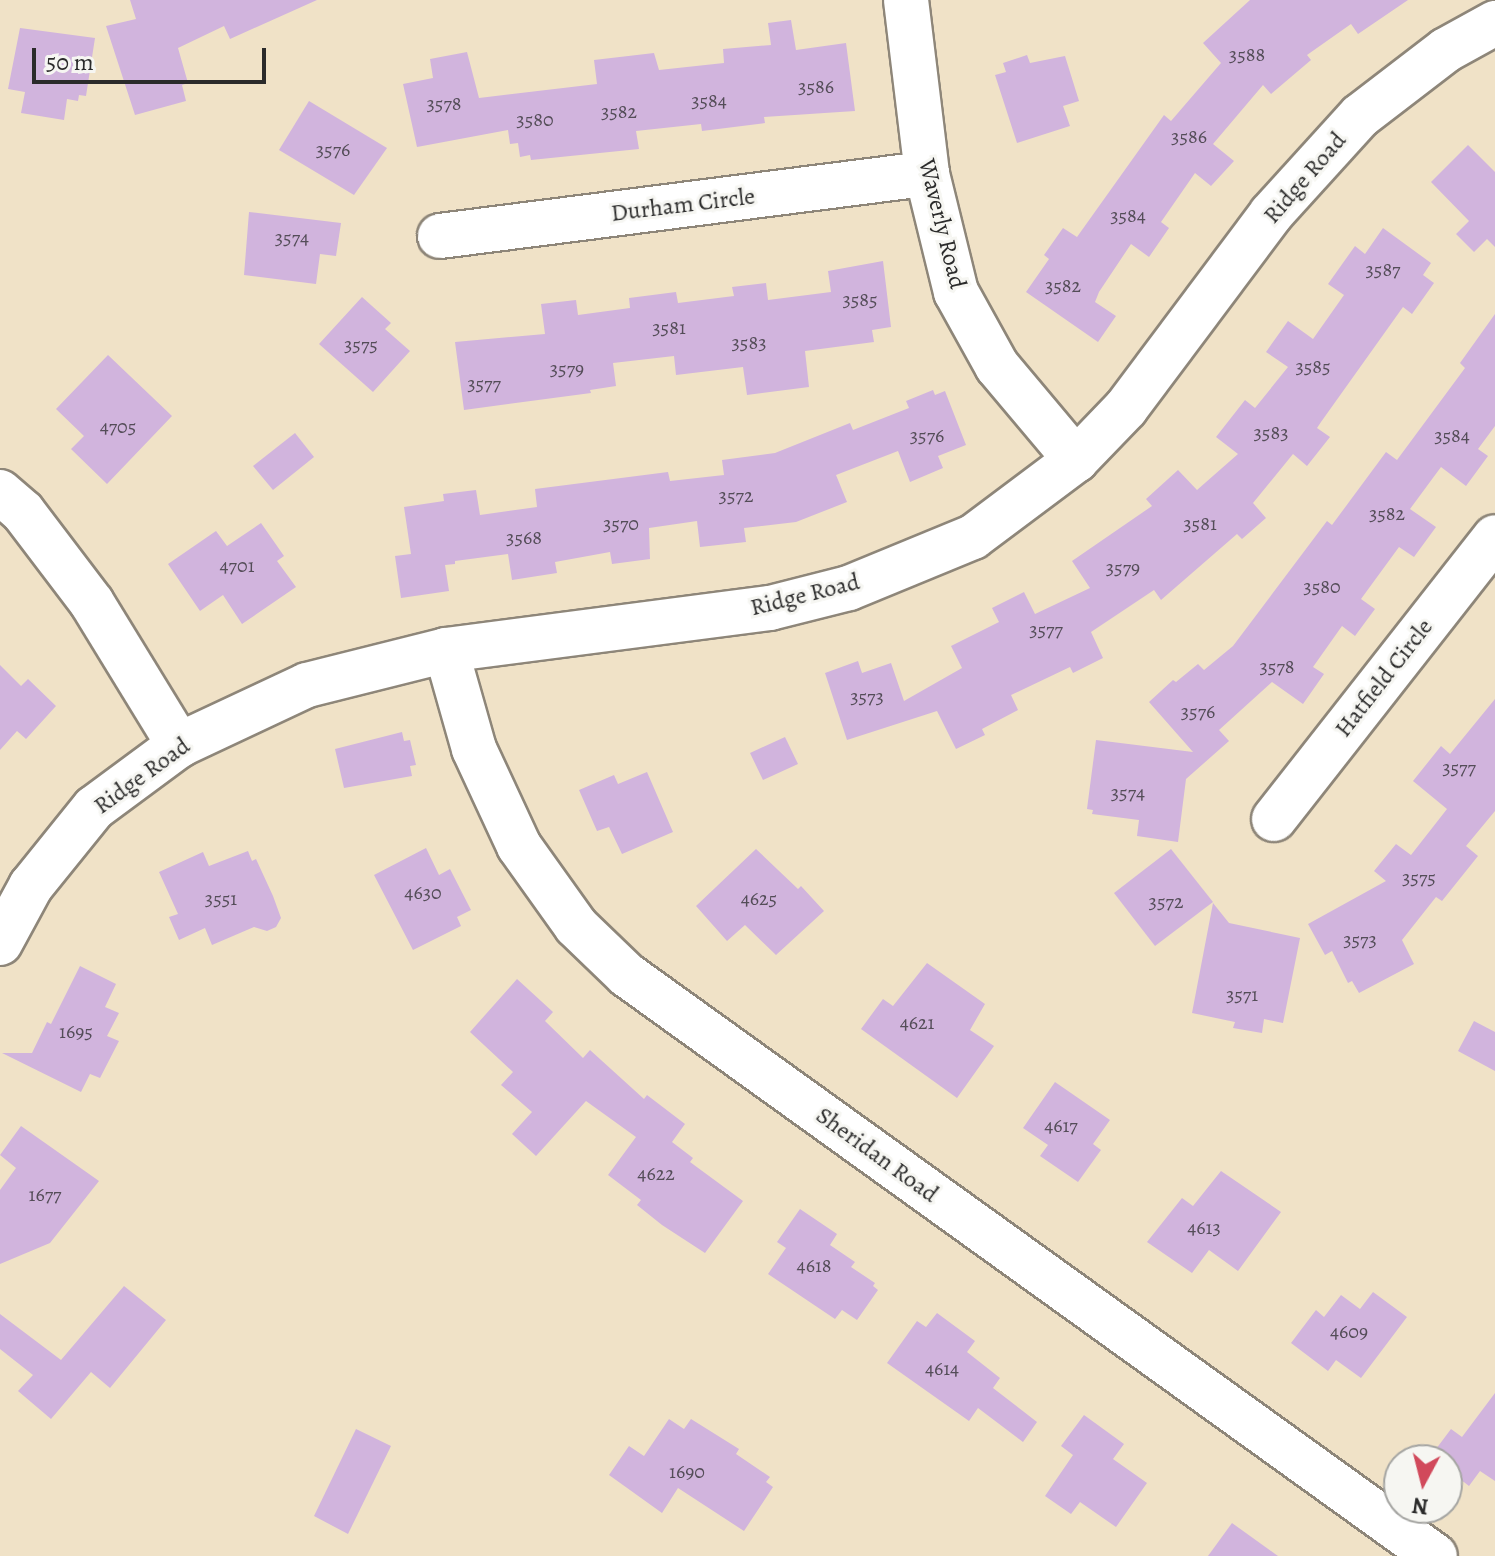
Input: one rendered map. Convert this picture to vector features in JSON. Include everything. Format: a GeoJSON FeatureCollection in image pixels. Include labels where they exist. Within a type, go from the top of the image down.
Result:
{"type":"FeatureCollection","features":[{"type":"Feature","properties":{"kind":"street","name":"Waverly Road"},"geometry":{"type":"LineString","coordinates":[[906,0],[927,174],[956,292],[997,366],[1076,460]]}},
{"type":"Feature","properties":{"kind":"street","name":"Ridge Road"},"geometry":{"type":"LineString","coordinates":[[0,943],[31,886],[94,808],[179,745],[307,685],[446,650],[770,608],[849,588],[973,537],[1076,460],[1126,408],[1271,214],[1360,116],[1446,50],[1493,28]]}},
{"type":"Feature","properties":{"kind":"street","name":"Durham Circle"},"geometry":{"type":"LineString","coordinates":[[440,236],[927,174]]}},
{"type":"Feature","properties":{"kind":"street"},"geometry":{"type":"LineString","coordinates":[[0,492],[23,512],[92,603],[179,745]]}},
{"type":"Feature","properties":{"kind":"street","name":"Hatfield Circle"},"geometry":{"type":"LineString","coordinates":[[1274,819],[1495,537]]}},
{"type":"Feature","properties":{"kind":"street","name":"Sheridan Road"},"geometry":{"type":"LineString","coordinates":[[446,650],[474,749],[519,846],[576,926],[627,975],[1435,1556]]}},
{"type":"Feature","properties":{"kind":"building"},"geometry":{"type":"Polygon","coordinates":[[[130,0],[317,0],[230,39],[224,26],[178,48],[188,83],[182,85],[186,101],[135,115],[106,26],[136,19],[130,0]]]}},
{"type":"Feature","properties":{"kind":"building"},"geometry":{"type":"Polygon","coordinates":[[[1250,0],[1408,0],[1358,34],[1351,24],[1307,55],[1311,60],[1271,94],[1263,85],[1213,144],[1234,161],[1211,186],[1195,173],[1161,222],[1169,228],[1149,257],[1131,244],[1099,292],[1095,302],[1116,316],[1098,342],[1026,292],[1049,259],[1044,255],[1063,228],[1077,237],[1164,115],[1171,121],[1221,63],[1203,43],[1250,0]]]}},
{"type":"Feature","properties":{"kind":"building"},"geometry":{"type":"Polygon","coordinates":[[[791,20],[796,50],[846,43],[855,111],[764,117],[765,123],[702,131],[701,124],[636,131],[639,149],[531,160],[530,155],[520,157],[518,143],[510,144],[508,130],[417,147],[403,84],[433,78],[430,59],[467,52],[479,98],[597,84],[594,60],[654,53],[659,70],[724,63],[723,49],[771,45],[768,23],[791,20]]]}},
{"type":"Feature","properties":{"kind":"building"},"geometry":{"type":"Polygon","coordinates":[[[20,28],[95,38],[86,96],[79,95],[78,101],[67,99],[64,120],[21,113],[25,92],[8,89],[20,28]]]}},
{"type":"Feature","properties":{"kind":"building"},"geometry":{"type":"Polygon","coordinates":[[[1027,55],[1030,63],[1065,56],[1079,101],[1063,106],[1070,126],[1017,143],[995,75],[1006,72],[1003,63],[1027,55]]]}},
{"type":"Feature","properties":{"kind":"building"},"geometry":{"type":"Polygon","coordinates":[[[309,101],[387,148],[354,195],[279,150],[309,101]]]}},
{"type":"Feature","properties":{"kind":"building"},"geometry":{"type":"Polygon","coordinates":[[[1468,145],[1495,172],[1495,247],[1487,239],[1474,252],[1456,234],[1469,221],[1431,182],[1468,145]]]}},
{"type":"Feature","properties":{"kind":"building"},"geometry":{"type":"Polygon","coordinates":[[[249,212],[341,223],[336,256],[320,254],[316,284],[244,275],[249,212]]]}},
{"type":"Feature","properties":{"kind":"building"},"geometry":{"type":"Polygon","coordinates":[[[1383,228],[1431,263],[1423,275],[1434,283],[1412,314],[1403,307],[1321,422],[1317,428],[1330,437],[1307,466],[1293,454],[1253,503],[1266,518],[1242,539],[1237,534],[1161,600],[1154,590],[1091,632],[1103,658],[1073,673],[1070,667],[1011,695],[1018,710],[982,729],[985,735],[956,749],[937,711],[847,740],[825,673],[858,661],[862,673],[891,663],[904,701],[962,668],[951,646],[999,622],[992,608],[1024,592],[1035,614],[1090,588],[1072,561],[1152,506],[1146,499],[1178,470],[1197,490],[1238,454],[1216,437],[1245,400],[1255,408],[1288,367],[1266,352],[1288,321],[1313,339],[1344,295],[1328,284],[1355,246],[1365,254],[1383,228]]]}},
{"type":"Feature","properties":{"kind":"building"},"geometry":{"type":"Polygon","coordinates":[[[883,261],[891,327],[872,330],[874,342],[805,351],[809,387],[747,395],[743,367],[676,375],[674,356],[613,363],[616,386],[590,390],[591,393],[464,410],[455,342],[545,334],[541,304],[576,300],[578,315],[630,308],[629,298],[676,292],[678,303],[734,296],[732,287],[766,283],[768,300],[831,292],[828,271],[883,261]]]}},
{"type":"Feature","properties":{"kind":"building"},"geometry":{"type":"Polygon","coordinates":[[[362,297],[391,323],[385,329],[410,351],[373,392],[319,344],[362,297]]]}},
{"type":"Feature","properties":{"kind":"building"},"geometry":{"type":"Polygon","coordinates":[[[1495,314],[1495,426],[1478,449],[1488,456],[1466,486],[1441,467],[1410,509],[1436,527],[1414,557],[1399,547],[1361,599],[1375,609],[1355,636],[1342,626],[1313,667],[1324,674],[1303,704],[1272,682],[1219,730],[1229,741],[1186,779],[1178,842],[1137,836],[1139,820],[1092,814],[1093,810],[1087,809],[1096,740],[1193,752],[1149,702],[1173,680],[1176,682],[1198,664],[1204,670],[1233,646],[1327,521],[1332,525],[1386,452],[1397,460],[1465,368],[1460,363],[1495,314]]]}},
{"type":"Feature","properties":{"kind":"building"},"geometry":{"type":"Polygon","coordinates":[[[108,355],[172,416],[107,484],[71,449],[84,436],[56,409],[108,355]]]}},
{"type":"Feature","properties":{"kind":"building"},"geometry":{"type":"Polygon","coordinates":[[[933,390],[935,395],[945,391],[966,445],[938,456],[943,468],[910,482],[898,451],[836,475],[847,502],[796,522],[744,528],[746,542],[700,547],[697,521],[649,528],[650,559],[612,564],[610,552],[555,562],[557,573],[512,580],[508,554],[455,561],[455,564],[445,565],[449,591],[401,598],[395,556],[411,554],[404,507],[444,501],[443,494],[476,490],[480,515],[537,507],[535,489],[668,472],[670,481],[724,475],[722,460],[775,453],[850,423],[853,430],[909,408],[906,401],[933,390]]]}},
{"type":"Feature","properties":{"kind":"building"},"geometry":{"type":"Polygon","coordinates":[[[295,433],[314,457],[273,490],[253,466],[295,433]]]}},
{"type":"Feature","properties":{"kind":"building"},"geometry":{"type":"Polygon","coordinates":[[[261,523],[284,556],[277,561],[296,587],[242,624],[223,595],[200,611],[168,564],[216,531],[227,546],[261,523]]]}},
{"type":"Feature","properties":{"kind":"building"},"geometry":{"type":"Polygon","coordinates":[[[0,665],[21,686],[28,679],[56,706],[26,739],[17,731],[0,750],[0,665]]]}},
{"type":"Feature","properties":{"kind":"building"},"geometry":{"type":"Polygon","coordinates":[[[1495,699],[1495,811],[1466,846],[1478,856],[1442,901],[1436,897],[1402,940],[1414,964],[1359,993],[1352,981],[1348,983],[1332,951],[1325,955],[1308,924],[1386,881],[1374,871],[1396,844],[1411,855],[1447,809],[1413,781],[1441,746],[1450,754],[1495,699]]]}},
{"type":"Feature","properties":{"kind":"building"},"geometry":{"type":"Polygon","coordinates":[[[402,732],[404,741],[410,740],[416,765],[410,766],[412,776],[344,788],[335,749],[402,732]]]}},
{"type":"Feature","properties":{"kind":"building"},"geometry":{"type":"Polygon","coordinates":[[[785,737],[798,764],[763,780],[750,753],[785,737]]]}},
{"type":"Feature","properties":{"kind":"building"},"geometry":{"type":"Polygon","coordinates":[[[647,772],[673,832],[622,854],[609,827],[597,831],[579,790],[614,775],[618,784],[647,772]]]}},
{"type":"Feature","properties":{"kind":"building"},"geometry":{"type":"Polygon","coordinates":[[[426,848],[439,875],[450,869],[471,910],[457,917],[461,926],[413,950],[374,875],[426,848]]]}},
{"type":"Feature","properties":{"kind":"building"},"geometry":{"type":"Polygon","coordinates":[[[756,849],[798,889],[801,886],[824,911],[776,955],[745,925],[727,941],[696,906],[756,849]]]}},
{"type":"Feature","properties":{"kind":"building"},"geometry":{"type":"Polygon","coordinates":[[[1171,849],[1213,902],[1155,946],[1114,893],[1171,849]]]}},
{"type":"Feature","properties":{"kind":"building"},"geometry":{"type":"Polygon","coordinates":[[[248,851],[252,861],[256,859],[273,896],[281,918],[276,927],[267,931],[254,927],[212,945],[205,928],[179,940],[169,917],[178,914],[159,872],[203,852],[209,866],[248,851]]]}},
{"type":"Feature","properties":{"kind":"building"},"geometry":{"type":"Polygon","coordinates":[[[1213,903],[1229,923],[1300,938],[1283,1023],[1264,1019],[1262,1033],[1233,1028],[1235,1022],[1192,1013],[1213,903]]]}},
{"type":"Feature","properties":{"kind":"building"},"geometry":{"type":"Polygon","coordinates":[[[927,963],[985,1004],[970,1030],[994,1046],[957,1098],[861,1029],[883,999],[893,1006],[927,963]]]}},
{"type":"Feature","properties":{"kind":"building"},"geometry":{"type":"Polygon","coordinates":[[[80,966],[116,984],[105,1007],[119,1013],[107,1036],[119,1041],[100,1078],[90,1074],[81,1092],[2,1053],[32,1053],[47,1022],[51,1024],[80,966]]]}},
{"type":"Feature","properties":{"kind":"building"},"geometry":{"type":"Polygon","coordinates":[[[517,979],[553,1012],[545,1021],[583,1058],[590,1050],[644,1099],[647,1095],[685,1124],[672,1142],[693,1158],[690,1162],[743,1201],[705,1253],[637,1205],[641,1200],[608,1175],[636,1137],[586,1101],[536,1156],[512,1134],[532,1112],[501,1085],[513,1072],[470,1032],[517,979]]]}},
{"type":"Feature","properties":{"kind":"building"},"geometry":{"type":"Polygon","coordinates":[[[1474,1021],[1495,1032],[1495,1071],[1458,1051],[1474,1021]]]}},
{"type":"Feature","properties":{"kind":"building"},"geometry":{"type":"Polygon","coordinates":[[[1055,1082],[1110,1120],[1093,1144],[1101,1150],[1078,1182],[1040,1156],[1048,1145],[1023,1128],[1055,1082]]]}},
{"type":"Feature","properties":{"kind":"building"},"geometry":{"type":"Polygon","coordinates":[[[21,1126],[99,1181],[50,1243],[0,1264],[0,1190],[16,1168],[0,1155],[21,1126]]]}},
{"type":"Feature","properties":{"kind":"building"},"geometry":{"type":"Polygon","coordinates":[[[1221,1171],[1281,1212],[1238,1271],[1209,1250],[1192,1273],[1147,1242],[1182,1198],[1193,1206],[1221,1171]]]}},
{"type":"Feature","properties":{"kind":"building"},"geometry":{"type":"Polygon","coordinates":[[[800,1209],[837,1234],[830,1245],[855,1262],[851,1267],[875,1283],[873,1286],[878,1290],[857,1320],[842,1310],[835,1319],[768,1274],[786,1248],[777,1242],[800,1209]]]}},
{"type":"Feature","properties":{"kind":"building"},"geometry":{"type":"Polygon","coordinates":[[[124,1286],[166,1320],[110,1388],[91,1372],[51,1419],[18,1391],[33,1375],[0,1349],[0,1314],[61,1360],[124,1286]]]}},
{"type":"Feature","properties":{"kind":"building"},"geometry":{"type":"Polygon","coordinates":[[[1373,1292],[1407,1317],[1361,1378],[1336,1360],[1328,1371],[1291,1343],[1316,1310],[1324,1317],[1341,1295],[1360,1309],[1373,1292]]]}},
{"type":"Feature","properties":{"kind":"building"},"geometry":{"type":"Polygon","coordinates":[[[937,1313],[975,1341],[967,1352],[1000,1378],[993,1388],[1037,1422],[1023,1442],[978,1408],[969,1421],[887,1363],[917,1321],[926,1327],[937,1313]]]}},
{"type":"Feature","properties":{"kind":"building"},"geometry":{"type":"Polygon","coordinates":[[[1495,1393],[1495,1481],[1480,1471],[1469,1486],[1463,1481],[1463,1444],[1440,1444],[1451,1429],[1462,1437],[1495,1393]]]}},
{"type":"Feature","properties":{"kind":"building"},"geometry":{"type":"Polygon","coordinates":[[[1084,1415],[1124,1444],[1113,1459],[1147,1483],[1116,1527],[1080,1502],[1071,1514],[1045,1496],[1073,1455],[1061,1446],[1084,1415]]]}},
{"type":"Feature","properties":{"kind":"building"},"geometry":{"type":"Polygon","coordinates":[[[669,1419],[684,1429],[691,1419],[739,1449],[736,1454],[770,1477],[766,1482],[773,1487],[744,1531],[678,1488],[662,1513],[609,1475],[629,1446],[644,1456],[669,1419]]]}},
{"type":"Feature","properties":{"kind":"building"},"geometry":{"type":"Polygon","coordinates":[[[356,1429],[391,1446],[348,1534],[314,1516],[356,1429]]]}},
{"type":"Feature","properties":{"kind":"building"},"geometry":{"type":"Polygon","coordinates":[[[1232,1523],[1278,1556],[1208,1556],[1232,1523]]]}}]}
